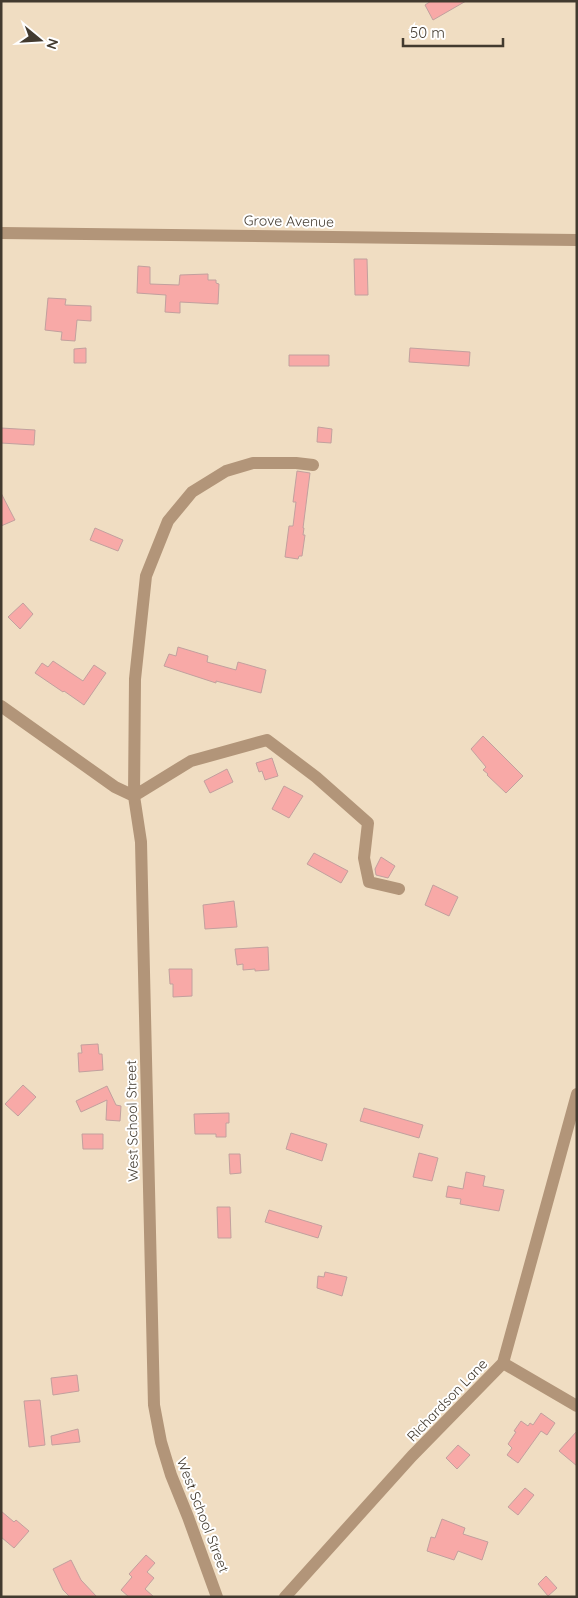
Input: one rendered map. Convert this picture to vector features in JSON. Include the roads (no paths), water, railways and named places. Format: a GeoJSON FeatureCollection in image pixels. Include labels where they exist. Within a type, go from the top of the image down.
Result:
{"type":"FeatureCollection","features":[{"type":"Feature","properties":{"kind":"street","name":"Grove Avenue"},"geometry":{"type":"LineString","coordinates":[[1,233],[577,240]]}},
{"type":"Feature","properties":{"kind":"street","name":"West School Street"},"geometry":{"type":"LineString","coordinates":[[217,1597],[171,1475],[161,1442],[154,1405],[141,842],[134,796],[135,679],[146,576],[168,521],[192,492],[226,470],[253,463],[313,465]]}},
{"type":"Feature","properties":{"kind":"street"},"geometry":{"type":"LineString","coordinates":[[1,706],[115,787],[134,796],[191,761],[267,740],[316,777],[368,823],[364,858],[369,882],[399,889]]}},
{"type":"Feature","properties":{"kind":"street","name":"Richardson Lane"},"geometry":{"type":"LineString","coordinates":[[285,1597],[412,1456],[503,1363],[577,1094]]}},
{"type":"Feature","properties":{"kind":"street"},"geometry":{"type":"LineString","coordinates":[[503,1363],[577,1406]]}}]}
